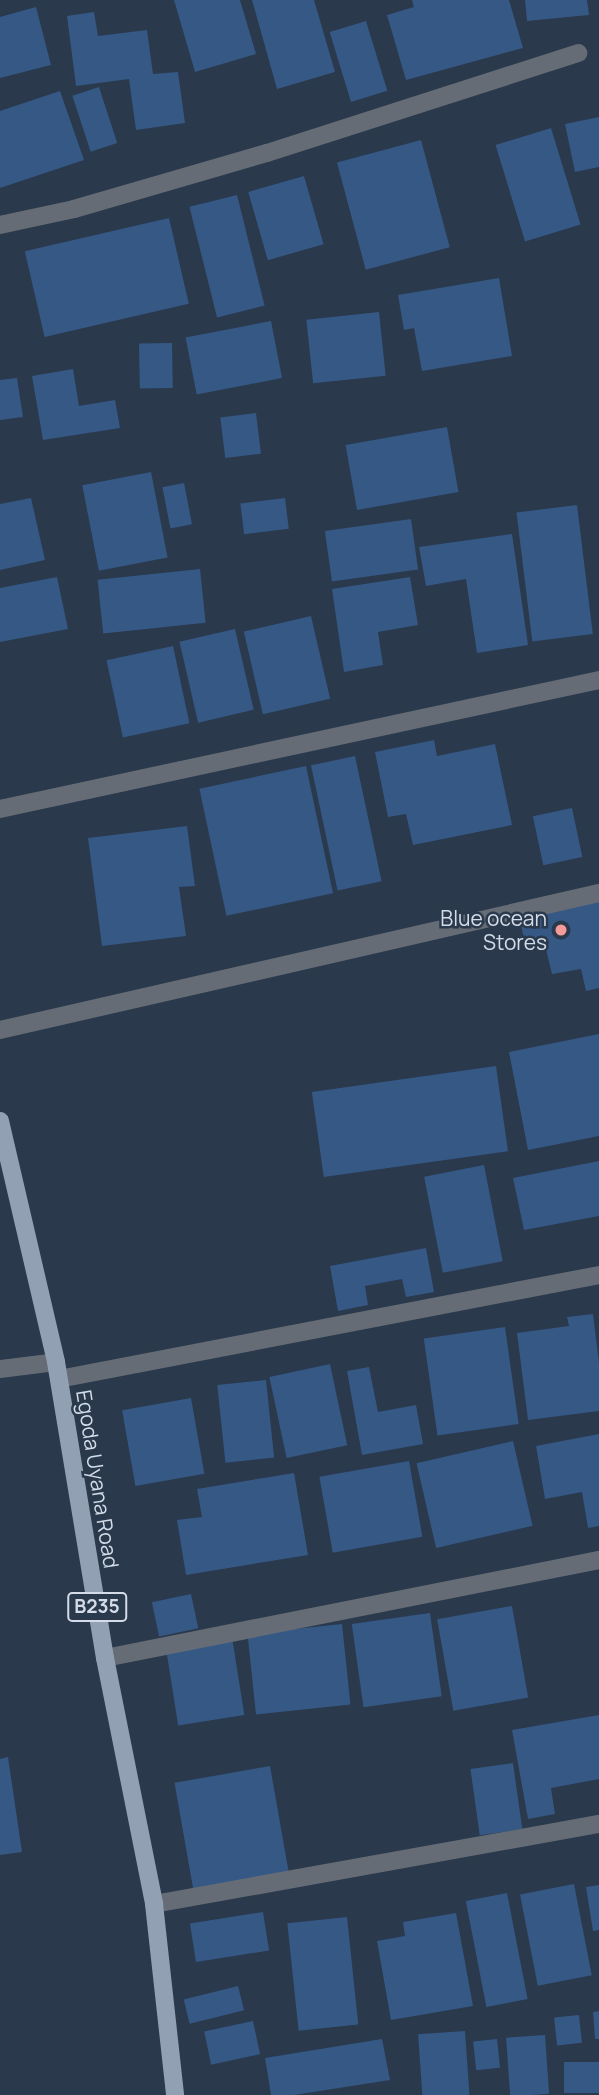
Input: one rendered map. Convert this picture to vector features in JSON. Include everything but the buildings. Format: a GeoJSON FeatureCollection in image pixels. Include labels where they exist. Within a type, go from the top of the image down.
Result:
{"type":"FeatureCollection","features":[{"type":"Feature","properties":{"kind":"main road","name":"Egoda Uyana Road"},"geometry":{"type":"LineString","coordinates":[[0,1121],[57,1371],[105,1658],[154,1904],[175,2095]]}},
{"type":"Feature","properties":{"kind":"street"},"geometry":{"type":"LineString","coordinates":[[0,225],[74,209],[267,153],[578,52]]}},
{"type":"Feature","properties":{"kind":"street"},"geometry":{"type":"LineString","coordinates":[[0,809],[599,680]]}},
{"type":"Feature","properties":{"kind":"street"},"geometry":{"type":"LineString","coordinates":[[0,1030],[599,893]]}},
{"type":"Feature","properties":{"kind":"street"},"geometry":{"type":"LineString","coordinates":[[0,1369],[57,1371],[599,1275]]}},
{"type":"Feature","properties":{"kind":"street"},"geometry":{"type":"LineString","coordinates":[[105,1658],[599,1560]]}},
{"type":"Feature","properties":{"kind":"street"},"geometry":{"type":"LineString","coordinates":[[154,1904],[599,1824]]}},
{"type":"Feature","properties":{"kind":"place","name":"Blue ocean Stores"},"geometry":{"type":"Point","coordinates":[561,930]}}]}
